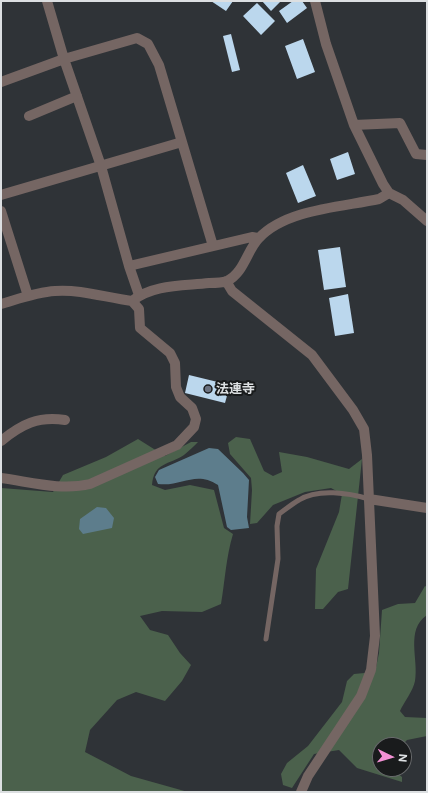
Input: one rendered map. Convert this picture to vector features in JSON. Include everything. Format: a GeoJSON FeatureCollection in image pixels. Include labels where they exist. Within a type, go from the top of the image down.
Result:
{"type":"FeatureCollection","features":[{"type":"Feature","properties":{"kind":"street"},"geometry":{"type":"LineString","coordinates":[[1,478],[62,487],[77,487],[90,484],[177,445],[194,427],[196,419],[192,408],[180,397],[176,387],[174,363],[170,353],[140,328],[139,310],[129,266],[101,166],[64,59],[47,1]]}},
{"type":"Feature","properties":{"kind":"street"},"geometry":{"type":"LineString","coordinates":[[315,1],[326,44],[354,125],[383,184],[389,193],[403,200],[427,221]]}},
{"type":"Feature","properties":{"kind":"street"},"geometry":{"type":"LineString","coordinates":[[1,82],[64,59],[137,38],[148,44],[159,65],[213,246]]}},
{"type":"Feature","properties":{"kind":"street"},"geometry":{"type":"LineString","coordinates":[[29,116],[77,96]]}},
{"type":"Feature","properties":{"kind":"street"},"geometry":{"type":"LineString","coordinates":[[354,125],[400,124],[416,154],[427,155]]}},
{"type":"Feature","properties":{"kind":"street"},"geometry":{"type":"LineString","coordinates":[[1,195],[182,142]]}},
{"type":"Feature","properties":{"kind":"street"},"geometry":{"type":"LineString","coordinates":[[1,304],[28,296],[55,291],[80,292],[112,299],[136,298],[158,288],[226,282],[239,271],[258,238],[272,226],[286,218],[380,199],[389,193]]}},
{"type":"Feature","properties":{"kind":"street"},"geometry":{"type":"LineString","coordinates":[[1,211],[28,296]]}},
{"type":"Feature","properties":{"kind":"street"},"geometry":{"type":"LineString","coordinates":[[129,266],[252,237],[258,238]]}},
{"type":"Feature","properties":{"kind":"street"},"geometry":{"type":"LineString","coordinates":[[226,282],[232,291],[312,356],[353,410],[364,429],[367,455],[375,636],[371,670],[361,696],[308,776],[301,792]]}},
{"type":"Feature","properties":{"kind":"street"},"geometry":{"type":"LineString","coordinates":[[1,442],[14,431],[38,419],[51,418],[65,420]]}},
{"type":"Feature","properties":{"kind":"street"},"geometry":{"type":"LineString","coordinates":[[369,499],[427,508]]}},
{"type":"Feature","properties":{"kind":"lane"},"geometry":{"type":"LineString","coordinates":[[266,639],[277,564],[279,514],[300,499],[308,496],[335,492],[369,499]]}},
{"type":"Feature","properties":{"kind":"green space"},"geometry":{"type":"Polygon","coordinates":[[[236,437],[250,439],[264,471],[273,476],[282,472],[279,452],[307,457],[349,469],[362,459],[348,589],[338,592],[323,609],[315,609],[316,569],[339,512],[342,494],[331,488],[305,492],[273,505],[257,523],[250,524],[252,490],[251,478],[230,454],[228,443],[236,437]]]}},
{"type":"Feature","properties":{"kind":"green space"},"geometry":{"type":"Polygon","coordinates":[[[138,439],[165,456],[191,442],[198,442],[184,455],[159,468],[153,478],[152,485],[165,490],[190,485],[214,490],[224,528],[233,534],[227,560],[221,604],[202,612],[162,611],[140,616],[150,630],[168,635],[180,653],[191,665],[182,681],[165,701],[136,692],[117,700],[90,730],[85,752],[131,776],[188,792],[1,792],[1,488],[53,492],[63,475],[106,457],[138,439]]]}},
{"type":"Feature","properties":{"kind":"green space"},"geometry":{"type":"Polygon","coordinates":[[[425,586],[427,587],[427,615],[420,621],[416,629],[414,645],[416,672],[415,681],[400,711],[405,717],[427,718],[427,736],[412,739],[412,737],[372,737],[372,773],[357,768],[339,750],[314,754],[292,788],[283,785],[281,774],[287,763],[308,746],[342,702],[347,681],[354,674],[375,672],[379,653],[382,610],[398,604],[415,603],[425,586]]]}},
{"type":"Feature","properties":{"kind":"green space"},"geometry":{"type":"Polygon","coordinates":[[[386,777],[402,777],[402,782],[386,777]]]}},
{"type":"Feature","properties":{"kind":"water"},"geometry":{"type":"Polygon","coordinates":[[[209,448],[218,449],[249,480],[247,517],[249,528],[231,530],[227,527],[218,485],[210,481],[195,479],[167,484],[158,484],[155,477],[159,470],[209,448]]]}},
{"type":"Feature","properties":{"kind":"water"},"geometry":{"type":"Polygon","coordinates":[[[97,507],[106,508],[114,518],[112,528],[83,534],[79,529],[80,519],[97,507]]]}},
{"type":"Feature","properties":{"kind":"building"},"geometry":{"type":"Polygon","coordinates":[[[211,1],[233,1],[226,11],[211,1]]]}},
{"type":"Feature","properties":{"kind":"building"},"geometry":{"type":"Polygon","coordinates":[[[262,1],[281,1],[271,11],[262,1]]]}},
{"type":"Feature","properties":{"kind":"building"},"geometry":{"type":"Polygon","coordinates":[[[293,1],[302,1],[307,8],[287,23],[279,11],[293,1]]]}},
{"type":"Feature","properties":{"kind":"building"},"geometry":{"type":"Polygon","coordinates":[[[257,3],[275,21],[261,35],[243,16],[257,3]]]}},
{"type":"Feature","properties":{"kind":"building"},"geometry":{"type":"Polygon","coordinates":[[[231,34],[240,70],[232,72],[223,36],[231,34]]]}},
{"type":"Feature","properties":{"kind":"building"},"geometry":{"type":"Polygon","coordinates":[[[303,39],[315,72],[297,79],[285,46],[303,39]]]}},
{"type":"Feature","properties":{"kind":"building"},"geometry":{"type":"Polygon","coordinates":[[[348,152],[355,174],[337,180],[330,159],[348,152]]]}},
{"type":"Feature","properties":{"kind":"building"},"geometry":{"type":"Polygon","coordinates":[[[303,165],[316,196],[298,203],[286,173],[303,165]]]}},
{"type":"Feature","properties":{"kind":"building"},"geometry":{"type":"Polygon","coordinates":[[[340,247],[346,287],[324,290],[318,250],[340,247]]]}},
{"type":"Feature","properties":{"kind":"building"},"geometry":{"type":"Polygon","coordinates":[[[348,294],[354,333],[335,336],[329,298],[348,294]]]}},
{"type":"Feature","properties":{"kind":"building"},"geometry":{"type":"Polygon","coordinates":[[[189,375],[230,385],[225,403],[185,393],[189,375]]]}},
{"type":"Feature","properties":{"kind":"place","name":"法連寺"},"geometry":{"type":"Point","coordinates":[208,389]}}]}
